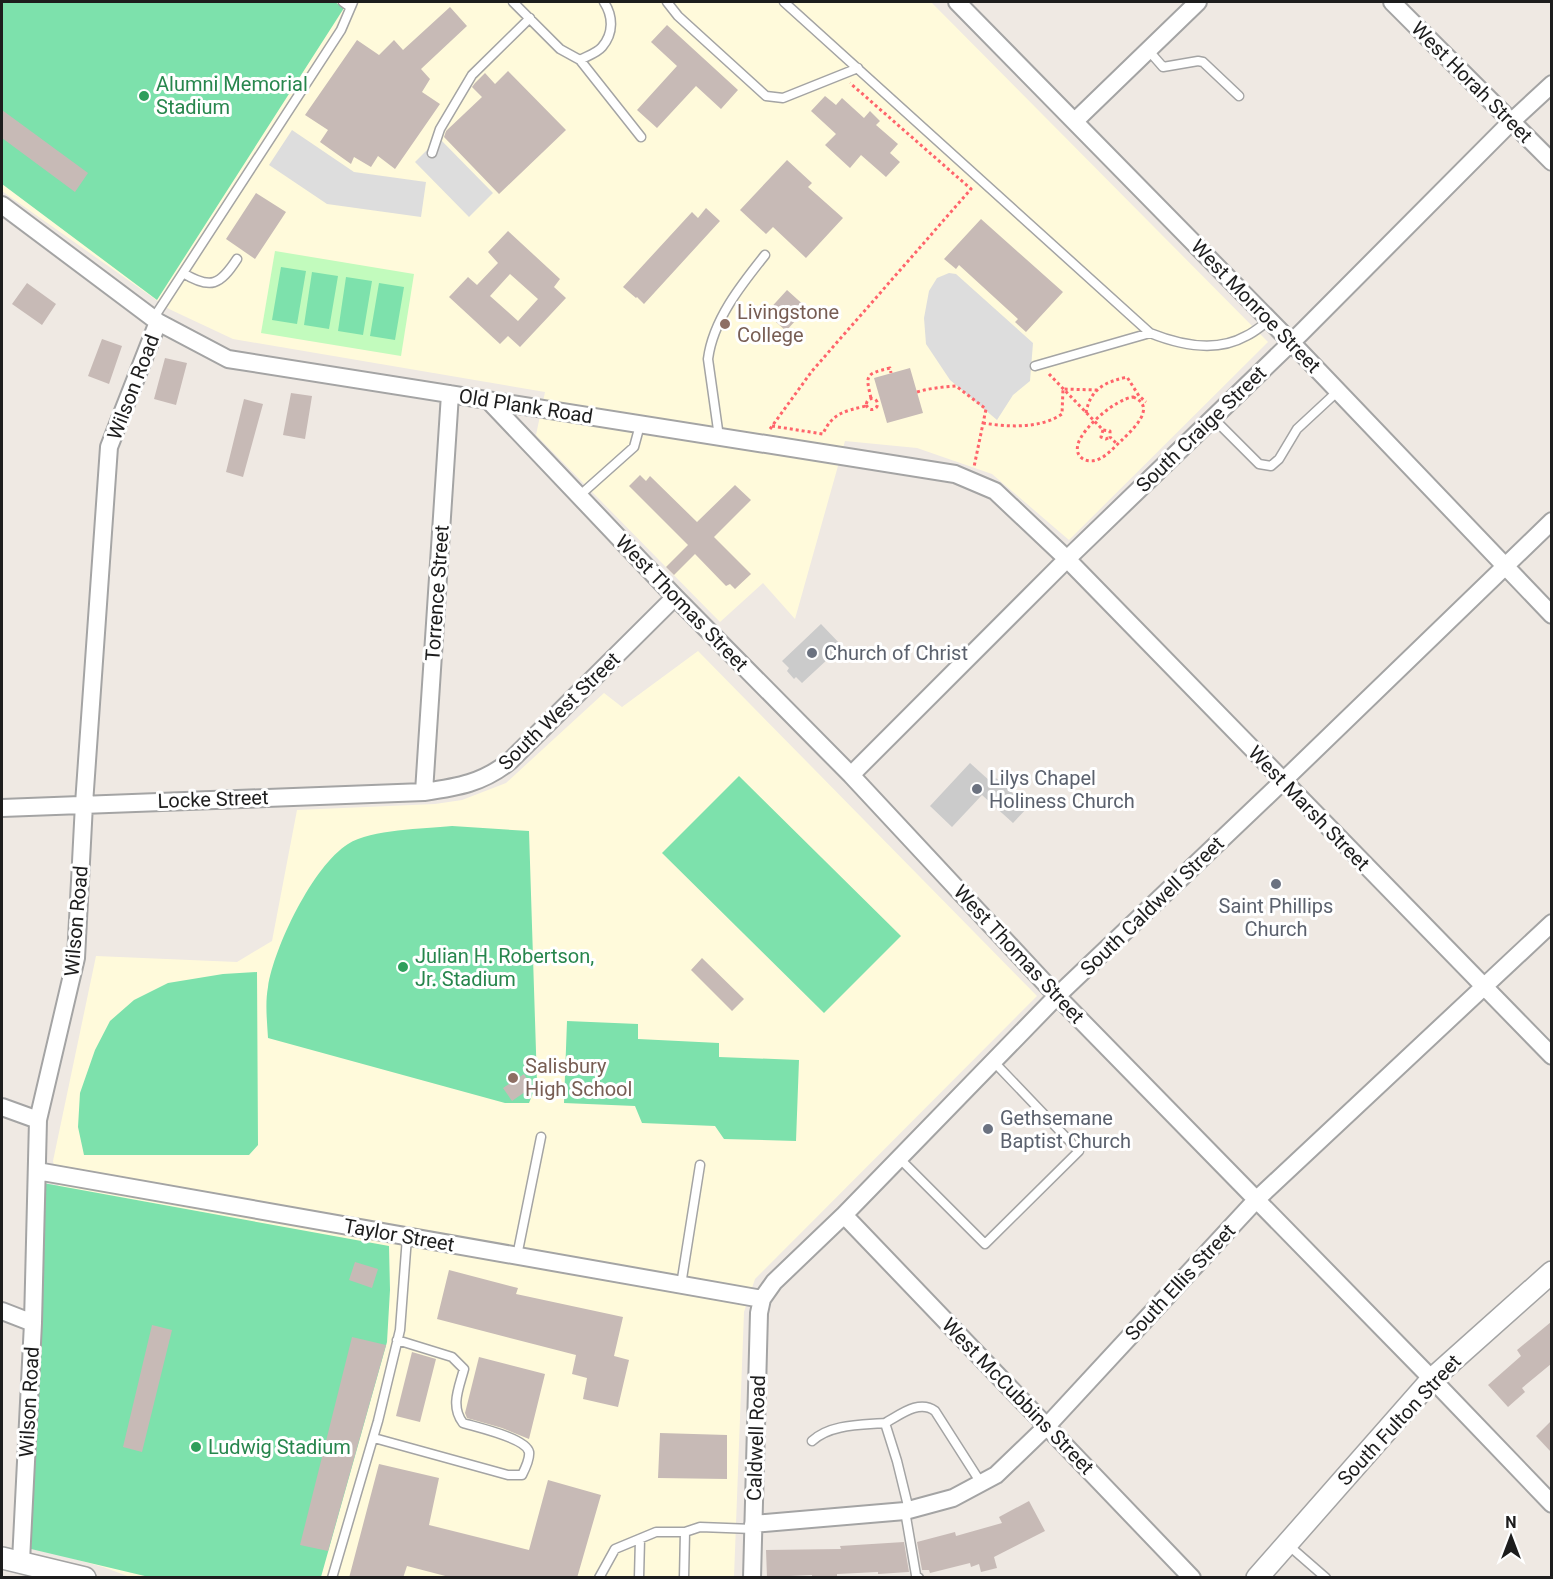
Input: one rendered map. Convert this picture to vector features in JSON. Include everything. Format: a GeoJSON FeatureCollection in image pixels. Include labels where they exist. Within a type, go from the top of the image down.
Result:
{"type":"FeatureCollection","features":[{"type":"Feature","properties":{"kind":"street","name":"West Monroe Street"},"geometry":{"type":"LineString","coordinates":[[957,2],[1270,320],[1551,615]]}},
{"type":"Feature","properties":{"kind":"street"},"geometry":{"type":"LineString","coordinates":[[1075,121],[1198,2]]}},
{"type":"Feature","properties":{"kind":"street","name":"West Horah Street"},"geometry":{"type":"LineString","coordinates":[[1392,2],[1551,162]]}},
{"type":"Feature","properties":{"kind":"street","name":"South Craige Street"},"geometry":{"type":"LineString","coordinates":[[851,775],[1067,559],[1291,342],[1551,84]]}},
{"type":"Feature","properties":{"kind":"street","name":"Old Plank Road"},"geometry":{"type":"LineString","coordinates":[[2,205],[156,320],[228,359],[955,474],[995,491],[1067,559]]}},
{"type":"Feature","properties":{"kind":"street","name":"Wilson Road"},"geometry":{"type":"LineString","coordinates":[[11,1560],[33,1323],[38,1120],[76,958],[84,804],[110,447],[156,320]]}},
{"type":"Feature","properties":{"kind":"street","name":"Torrence Street"},"geometry":{"type":"LineString","coordinates":[[424,792],[450,394]]}},
{"type":"Feature","properties":{"kind":"street","name":"West Thomas Street"},"geometry":{"type":"LineString","coordinates":[[489,401],[675,597],[851,775],[1057,996],[1257,1199],[1551,1504]]}},
{"type":"Feature","properties":{"kind":"street","name":"South Caldwell Street"},"geometry":{"type":"LineString","coordinates":[[762,1299],[774,1282],[844,1215],[1057,996],[1551,521]]}},
{"type":"Feature","properties":{"kind":"street","name":"West Marsh Street"},"geometry":{"type":"LineString","coordinates":[[1067,559],[1551,1056]]}},
{"type":"Feature","properties":{"kind":"street","name":"South West Street"},"geometry":{"type":"LineString","coordinates":[[424,792],[462,787],[494,773],[510,761],[675,597]]}},
{"type":"Feature","properties":{"kind":"street","name":"Locke Street"},"geometry":{"type":"LineString","coordinates":[[2,808],[424,792]]}},
{"type":"Feature","properties":{"kind":"street","name":"South Ellis Street"},"geometry":{"type":"LineString","coordinates":[[753,1527],[907,1510],[953,1498],[996,1475],[1047,1426],[1257,1199],[1551,924]]}},
{"type":"Feature","properties":{"kind":"street"},"geometry":{"type":"LineString","coordinates":[[2,1107],[38,1120]]}},
{"type":"Feature","properties":{"kind":"street","name":"Taylor Street"},"geometry":{"type":"LineString","coordinates":[[37,1171],[762,1299]]}},
{"type":"Feature","properties":{"kind":"street","name":"West McCubbins Street"},"geometry":{"type":"LineString","coordinates":[[844,1215],[1192,1578]]}},
{"type":"Feature","properties":{"kind":"street","name":"South Fulton Street"},"geometry":{"type":"LineString","coordinates":[[1257,1578],[1432,1379],[1551,1272]]}},
{"type":"Feature","properties":{"kind":"street","name":"Caldwell Road"},"geometry":{"type":"LineString","coordinates":[[752,1578],[759,1313],[762,1299]]}},
{"type":"Feature","properties":{"kind":"street"},"geometry":{"type":"LineString","coordinates":[[2,1311],[33,1323]]}},
{"type":"Feature","properties":{"kind":"street"},"geometry":{"type":"LineString","coordinates":[[11,1560],[85,1578]]}},
{"type":"Feature","properties":{"kind":"lane"},"geometry":{"type":"LineString","coordinates":[[513,2],[560,49],[580,60],[641,137]]}},
{"type":"Feature","properties":{"kind":"lane"},"geometry":{"type":"LineString","coordinates":[[580,60],[602,47],[611,29],[611,12],[604,2]]}},
{"type":"Feature","properties":{"kind":"lane"},"geometry":{"type":"LineString","coordinates":[[668,2],[678,16],[766,96],[783,98],[858,68]]}},
{"type":"Feature","properties":{"kind":"lane"},"geometry":{"type":"LineString","coordinates":[[784,2],[1150,333],[1175,343],[1214,347],[1245,338],[1270,320]]}},
{"type":"Feature","properties":{"kind":"lane"},"geometry":{"type":"LineString","coordinates":[[156,320],[183,273],[341,30],[348,3]]}},
{"type":"Feature","properties":{"kind":"lane"},"geometry":{"type":"LineString","coordinates":[[432,153],[440,129],[472,75],[530,18]]}},
{"type":"Feature","properties":{"kind":"lane"},"geometry":{"type":"LineString","coordinates":[[1149,51],[1163,67],[1203,62],[1239,96]]}},
{"type":"Feature","properties":{"kind":"lane"},"geometry":{"type":"LineString","coordinates":[[719,437],[708,359],[710,350],[740,287],[765,255]]}},
{"type":"Feature","properties":{"kind":"lane"},"geometry":{"type":"LineString","coordinates":[[183,273],[196,281],[210,284],[225,278],[237,259]]}},
{"type":"Feature","properties":{"kind":"lane"},"geometry":{"type":"LineString","coordinates":[[1037,365],[1150,333]]}},
{"type":"Feature","properties":{"kind":"lane"},"geometry":{"type":"LineString","coordinates":[[1213,418],[1259,464],[1271,466],[1279,459],[1297,429],[1338,391]]}},
{"type":"Feature","properties":{"kind":"lane"},"geometry":{"type":"LineString","coordinates":[[579,496],[634,447],[640,425]]}},
{"type":"Feature","properties":{"kind":"lane"},"geometry":{"type":"LineString","coordinates":[[899,1158],[985,1244],[1079,1150],[993,1061]]}},
{"type":"Feature","properties":{"kind":"lane"},"geometry":{"type":"LineString","coordinates":[[517,1256],[541,1137]]}},
{"type":"Feature","properties":{"kind":"lane"},"geometry":{"type":"LineString","coordinates":[[681,1285],[700,1165]]}},
{"type":"Feature","properties":{"kind":"lane"},"geometry":{"type":"LineString","coordinates":[[332,1578],[374,1438],[400,1330],[407,1237]]}},
{"type":"Feature","properties":{"kind":"lane"},"geometry":{"type":"LineString","coordinates":[[374,1438],[508,1475],[522,1475],[529,1454],[523,1444],[513,1438],[463,1423],[455,1403],[464,1369],[458,1361],[452,1357],[397,1341]]}},
{"type":"Feature","properties":{"kind":"lane"},"geometry":{"type":"LineString","coordinates":[[812,1441],[817,1436],[835,1429],[885,1423],[915,1408],[921,1406],[930,1408],[935,1411],[981,1483]]}},
{"type":"Feature","properties":{"kind":"lane"},"geometry":{"type":"LineString","coordinates":[[885,1423],[897,1461],[907,1510],[916,1575],[919,1578]]}},
{"type":"Feature","properties":{"kind":"lane"},"geometry":{"type":"LineString","coordinates":[[599,1578],[615,1549],[656,1532],[685,1532],[700,1527],[753,1527]]}},
{"type":"Feature","properties":{"kind":"lane"},"geometry":{"type":"LineString","coordinates":[[684,1578],[685,1532]]}},
{"type":"Feature","properties":{"kind":"lane"},"geometry":{"type":"LineString","coordinates":[[639,1578],[640,1539]]}},
{"type":"Feature","properties":{"kind":"lane"},"geometry":{"type":"LineString","coordinates":[[1287,1544],[1326,1578]]}},
{"type":"Feature","properties":{"kind":"path"},"geometry":{"type":"LineString","coordinates":[[768,432],[812,372],[971,189],[849,82]]}},
{"type":"Feature","properties":{"kind":"path"},"geometry":{"type":"LineString","coordinates":[[1037,365],[1103,430],[1110,430],[1110,437],[1117,444]]}},
{"type":"Feature","properties":{"kind":"path"},"geometry":{"type":"LineString","coordinates":[[866,406],[872,410],[876,407],[877,402],[871,398],[866,381],[868,376],[890,368],[891,373]]}},
{"type":"Feature","properties":{"kind":"path"},"geometry":{"type":"LineString","coordinates":[[1086,413],[1089,399],[1097,390],[1127,377],[1140,400],[1143,408],[1141,420],[1097,460],[1090,461],[1081,458],[1077,450],[1084,432],[1123,399],[1133,397],[1140,400],[1146,402]]}},
{"type":"Feature","properties":{"kind":"path"},"geometry":{"type":"LineString","coordinates":[[917,392],[931,388],[942,389],[956,386],[986,409],[972,481]]}},
{"type":"Feature","properties":{"kind":"path"},"geometry":{"type":"LineString","coordinates":[[1063,389],[1097,390]]}},
{"type":"Feature","properties":{"kind":"path"},"geometry":{"type":"LineString","coordinates":[[983,423],[1013,426],[1052,419],[1062,414],[1063,389]]}},
{"type":"Feature","properties":{"kind":"path"},"geometry":{"type":"LineString","coordinates":[[866,406],[866,402],[871,398]]}},
{"type":"Feature","properties":{"kind":"path"},"geometry":{"type":"LineString","coordinates":[[772,426],[823,434],[830,421],[838,415],[866,406]]}},
{"type":"Feature","properties":{"kind":"path"},"geometry":{"type":"LineString","coordinates":[[1103,430],[1102,438],[1110,437]]}},
{"type":"Feature","properties":{"kind":"shaded area","name":"Livingstone College"},"geometry":{"type":"Polygon","coordinates":[[[2,2],[931,2],[1268,342],[1069,540],[992,474],[917,448],[845,441],[795,619],[763,583],[720,622],[536,435],[545,392],[233,339],[169,309],[2,191],[2,2]]]}},
{"type":"Feature","properties":{"kind":"shaded area"},"geometry":{"type":"Polygon","coordinates":[[[292,130],[354,172],[426,182],[421,217],[327,204],[269,165],[292,130]]]}},
{"type":"Feature","properties":{"kind":"shaded area"},"geometry":{"type":"Polygon","coordinates":[[[439,138],[493,193],[469,217],[415,162],[439,138]]]}},
{"type":"Feature","properties":{"kind":"shaded area"},"geometry":{"type":"Polygon","coordinates":[[[949,273],[956,274],[1033,343],[1030,381],[1013,395],[997,420],[950,380],[926,344],[924,318],[929,291],[937,278],[949,273]]]}},
{"type":"Feature","properties":{"kind":"shaded area","name":"Church of Christ"},"geometry":{"type":"Polygon","coordinates":[[[821,624],[842,646],[802,683],[796,677],[794,679],[787,671],[789,668],[782,661],[821,624]]]}},
{"type":"Feature","properties":{"kind":"shaded area","name":"Salisbury High School"},"geometry":{"type":"Polygon","coordinates":[[[698,651],[1037,996],[755,1279],[744,1312],[734,1577],[133,1578],[39,1549],[67,1226],[53,1161],[96,956],[237,962],[272,941],[297,810],[435,804],[462,800],[506,783],[604,693],[622,707],[698,651]]]}},
{"type":"Feature","properties":{"kind":"shaded area","name":"Lilys Chapel Holiness Church"},"geometry":{"type":"Polygon","coordinates":[[[970,763],[991,782],[996,778],[1028,807],[1013,823],[982,795],[952,827],[930,806],[970,763]]]}},
{"type":"Feature","properties":{"kind":"green space","name":"Alumni Memorial Stadium"},"geometry":{"type":"Polygon","coordinates":[[[2,2],[335,2],[344,8],[157,300],[2,184],[2,2]]]}},
{"type":"Feature","properties":{"kind":"green space"},"geometry":{"type":"Polygon","coordinates":[[[275,251],[414,274],[401,356],[261,333],[275,251]]]}},
{"type":"Feature","properties":{"kind":"green space"},"geometry":{"type":"Polygon","coordinates":[[[281,267],[306,271],[297,324],[272,320],[281,267]]]}},
{"type":"Feature","properties":{"kind":"green space"},"geometry":{"type":"Polygon","coordinates":[[[312,272],[338,276],[329,329],[304,325],[312,272]]]}},
{"type":"Feature","properties":{"kind":"green space"},"geometry":{"type":"Polygon","coordinates":[[[346,277],[372,281],[363,335],[338,331],[346,277]]]}},
{"type":"Feature","properties":{"kind":"green space"},"geometry":{"type":"Polygon","coordinates":[[[379,283],[404,287],[395,340],[370,336],[379,283]]]}},
{"type":"Feature","properties":{"kind":"green space"},"geometry":{"type":"Polygon","coordinates":[[[739,776],[901,936],[824,1013],[662,853],[739,776]]]}},
{"type":"Feature","properties":{"kind":"green space","name":"Julian H. Robertson, Jr. Stadium"},"geometry":{"type":"Polygon","coordinates":[[[452,826],[529,831],[537,1083],[529,1103],[505,1103],[268,1038],[266,1012],[268,987],[278,951],[309,888],[335,855],[348,844],[370,835],[398,830],[452,826]]]}},
{"type":"Feature","properties":{"kind":"green space"},"geometry":{"type":"Polygon","coordinates":[[[257,972],[258,1145],[249,1155],[84,1155],[78,1127],[80,1093],[95,1050],[110,1021],[134,1000],[168,983],[223,974],[257,972]]]}},
{"type":"Feature","properties":{"kind":"green space"},"geometry":{"type":"Polygon","coordinates":[[[567,1021],[638,1024],[638,1039],[719,1043],[719,1057],[799,1060],[796,1141],[724,1139],[715,1126],[642,1123],[635,1106],[564,1103],[567,1021]]]}},
{"type":"Feature","properties":{"kind":"green space","name":"Ludwig Stadium"},"geometry":{"type":"Polygon","coordinates":[[[43,1183],[389,1246],[390,1290],[387,1342],[321,1577],[149,1577],[31,1549],[43,1183]]]}},
{"type":"Feature","properties":{"kind":"building"},"geometry":{"type":"Polygon","coordinates":[[[450,7],[467,26],[421,69],[430,79],[422,92],[440,104],[395,169],[378,156],[371,167],[354,157],[351,164],[320,142],[328,130],[305,115],[357,40],[379,55],[394,40],[403,50],[450,7]]]}},
{"type":"Feature","properties":{"kind":"building"},"geometry":{"type":"Polygon","coordinates":[[[667,25],[738,90],[721,109],[696,86],[657,128],[637,110],[677,66],[651,42],[667,25]]]}},
{"type":"Feature","properties":{"kind":"building"},"geometry":{"type":"Polygon","coordinates":[[[508,71],[566,130],[499,194],[444,137],[446,131],[482,97],[472,87],[475,83],[485,73],[495,84],[508,71]]]}},
{"type":"Feature","properties":{"kind":"building"},"geometry":{"type":"Polygon","coordinates":[[[825,96],[836,105],[842,98],[864,118],[870,111],[880,121],[876,125],[898,144],[890,153],[900,162],[886,177],[861,155],[850,168],[825,145],[836,134],[811,111],[825,96]]]}},
{"type":"Feature","properties":{"kind":"building"},"geometry":{"type":"Polygon","coordinates":[[[2,110],[88,173],[75,192],[2,138],[2,110]]]}},
{"type":"Feature","properties":{"kind":"building"},"geometry":{"type":"Polygon","coordinates":[[[787,160],[812,183],[808,187],[843,218],[806,258],[773,227],[766,234],[740,210],[787,160]]]}},
{"type":"Feature","properties":{"kind":"building"},"geometry":{"type":"Polygon","coordinates":[[[256,193],[286,212],[255,259],[226,239],[256,193]]]}},
{"type":"Feature","properties":{"kind":"building"},"geometry":{"type":"Polygon","coordinates":[[[706,208],[720,221],[644,304],[623,287],[692,212],[698,218],[706,208]]]}},
{"type":"Feature","properties":{"kind":"building"},"geometry":{"type":"Polygon","coordinates":[[[981,219],[1063,292],[1026,332],[1015,322],[1018,319],[959,265],[956,269],[944,259],[981,219]]]}},
{"type":"Feature","properties":{"kind":"building"},"geometry":{"type":"Polygon","coordinates":[[[508,231],[560,279],[554,287],[566,298],[520,347],[508,336],[500,344],[449,297],[468,277],[477,285],[498,263],[488,252],[508,231]],[[510,274],[490,296],[518,321],[538,299],[510,274]]]}},
{"type":"Feature","properties":{"kind":"building"},"geometry":{"type":"Polygon","coordinates":[[[27,283],[56,304],[42,325],[12,304],[27,283]]]}},
{"type":"Feature","properties":{"kind":"building"},"geometry":{"type":"Polygon","coordinates":[[[787,290],[807,308],[786,331],[766,313],[787,290]]]}},
{"type":"Feature","properties":{"kind":"building"},"geometry":{"type":"Polygon","coordinates":[[[102,339],[122,346],[109,384],[88,376],[102,339]]]}},
{"type":"Feature","properties":{"kind":"building"},"geometry":{"type":"Polygon","coordinates":[[[165,358],[187,363],[176,405],[154,399],[165,358]]]}},
{"type":"Feature","properties":{"kind":"building"},"geometry":{"type":"Polygon","coordinates":[[[910,368],[923,413],[887,423],[874,378],[910,368]]]}},
{"type":"Feature","properties":{"kind":"building"},"geometry":{"type":"Polygon","coordinates":[[[291,393],[312,396],[305,439],[283,435],[291,393]]]}},
{"type":"Feature","properties":{"kind":"building"},"geometry":{"type":"Polygon","coordinates":[[[244,399],[263,404],[243,477],[226,472],[244,399]]]}},
{"type":"Feature","properties":{"kind":"building"},"geometry":{"type":"Polygon","coordinates":[[[640,475],[646,481],[650,476],[697,522],[735,485],[751,500],[714,537],[751,574],[735,589],[730,584],[726,586],[695,554],[674,575],[666,567],[688,545],[629,486],[640,475]]]}},
{"type":"Feature","properties":{"kind":"building"},"geometry":{"type":"Polygon","coordinates":[[[702,958],[744,999],[732,1011],[691,970],[702,958]]]}},
{"type":"Feature","properties":{"kind":"building"},"geometry":{"type":"Polygon","coordinates":[[[524,1074],[532,1087],[512,1101],[503,1088],[524,1074]]]}},
{"type":"Feature","properties":{"kind":"building"},"geometry":{"type":"Polygon","coordinates":[[[355,1262],[378,1269],[372,1288],[349,1280],[355,1262]]]}},
{"type":"Feature","properties":{"kind":"building"},"geometry":{"type":"Polygon","coordinates":[[[449,1270],[518,1288],[516,1294],[623,1317],[614,1356],[629,1360],[618,1407],[583,1399],[587,1378],[572,1374],[576,1355],[437,1319],[449,1270]]]}},
{"type":"Feature","properties":{"kind":"building"},"geometry":{"type":"Polygon","coordinates":[[[1551,1322],[1551,1364],[1522,1388],[1525,1392],[1508,1407],[1488,1385],[1521,1356],[1517,1350],[1551,1322]]]}},
{"type":"Feature","properties":{"kind":"building"},"geometry":{"type":"Polygon","coordinates":[[[152,1325],[172,1330],[142,1452],[123,1447],[152,1325]]]}},
{"type":"Feature","properties":{"kind":"building"},"geometry":{"type":"Polygon","coordinates":[[[352,1337],[386,1345],[328,1551],[300,1545],[352,1337]]]}},
{"type":"Feature","properties":{"kind":"building"},"geometry":{"type":"Polygon","coordinates":[[[412,1352],[436,1359],[420,1422],[396,1416],[412,1352]]]}},
{"type":"Feature","properties":{"kind":"building"},"geometry":{"type":"Polygon","coordinates":[[[479,1357],[545,1374],[529,1439],[467,1418],[465,1413],[479,1357]]]}},
{"type":"Feature","properties":{"kind":"building"},"geometry":{"type":"Polygon","coordinates":[[[1551,1421],[1551,1452],[1536,1436],[1551,1421]]]}},
{"type":"Feature","properties":{"kind":"building"},"geometry":{"type":"Polygon","coordinates":[[[660,1433],[727,1435],[727,1479],[658,1478],[660,1433]]]}},
{"type":"Feature","properties":{"kind":"building"},"geometry":{"type":"Polygon","coordinates":[[[379,1464],[439,1478],[429,1525],[529,1550],[548,1480],[601,1495],[577,1578],[453,1578],[407,1566],[403,1578],[349,1578],[379,1464]]]}},
{"type":"Feature","properties":{"kind":"building"},"geometry":{"type":"Polygon","coordinates":[[[1029,1501],[1045,1531],[994,1557],[997,1568],[981,1572],[979,1564],[971,1567],[970,1563],[930,1573],[929,1570],[922,1570],[917,1542],[955,1532],[956,1536],[1002,1523],[999,1517],[1029,1501]]]}},
{"type":"Feature","properties":{"kind":"building"},"geometry":{"type":"Polygon","coordinates":[[[904,1542],[909,1572],[837,1574],[837,1578],[812,1578],[812,1575],[767,1577],[766,1550],[841,1549],[840,1546],[904,1542]]]}},
{"type":"Feature","properties":{"kind":"place","name":"Alumni Memorial Stadium"},"geometry":{"type":"Point","coordinates":[144,96]}},
{"type":"Feature","properties":{"kind":"place","name":"Livingstone College"},"geometry":{"type":"Point","coordinates":[725,324]}},
{"type":"Feature","properties":{"kind":"place","name":"Church of Christ"},"geometry":{"type":"Point","coordinates":[812,653]}},
{"type":"Feature","properties":{"kind":"place","name":"Lilys Chapel Holiness Church"},"geometry":{"type":"Point","coordinates":[977,789]}},
{"type":"Feature","properties":{"kind":"place","name":"Saint Phillips Church"},"geometry":{"type":"Point","coordinates":[1276,884]}},
{"type":"Feature","properties":{"kind":"place","name":"Julian H. Robertson, Jr. Stadium"},"geometry":{"type":"Point","coordinates":[403,967]}},
{"type":"Feature","properties":{"kind":"place","name":"Salisbury High School"},"geometry":{"type":"Point","coordinates":[513,1078]}},
{"type":"Feature","properties":{"kind":"place","name":"Gethsemane Baptist Church"},"geometry":{"type":"Point","coordinates":[988,1129]}},
{"type":"Feature","properties":{"kind":"place","name":"Ludwig Stadium"},"geometry":{"type":"Point","coordinates":[196,1447]}}]}
